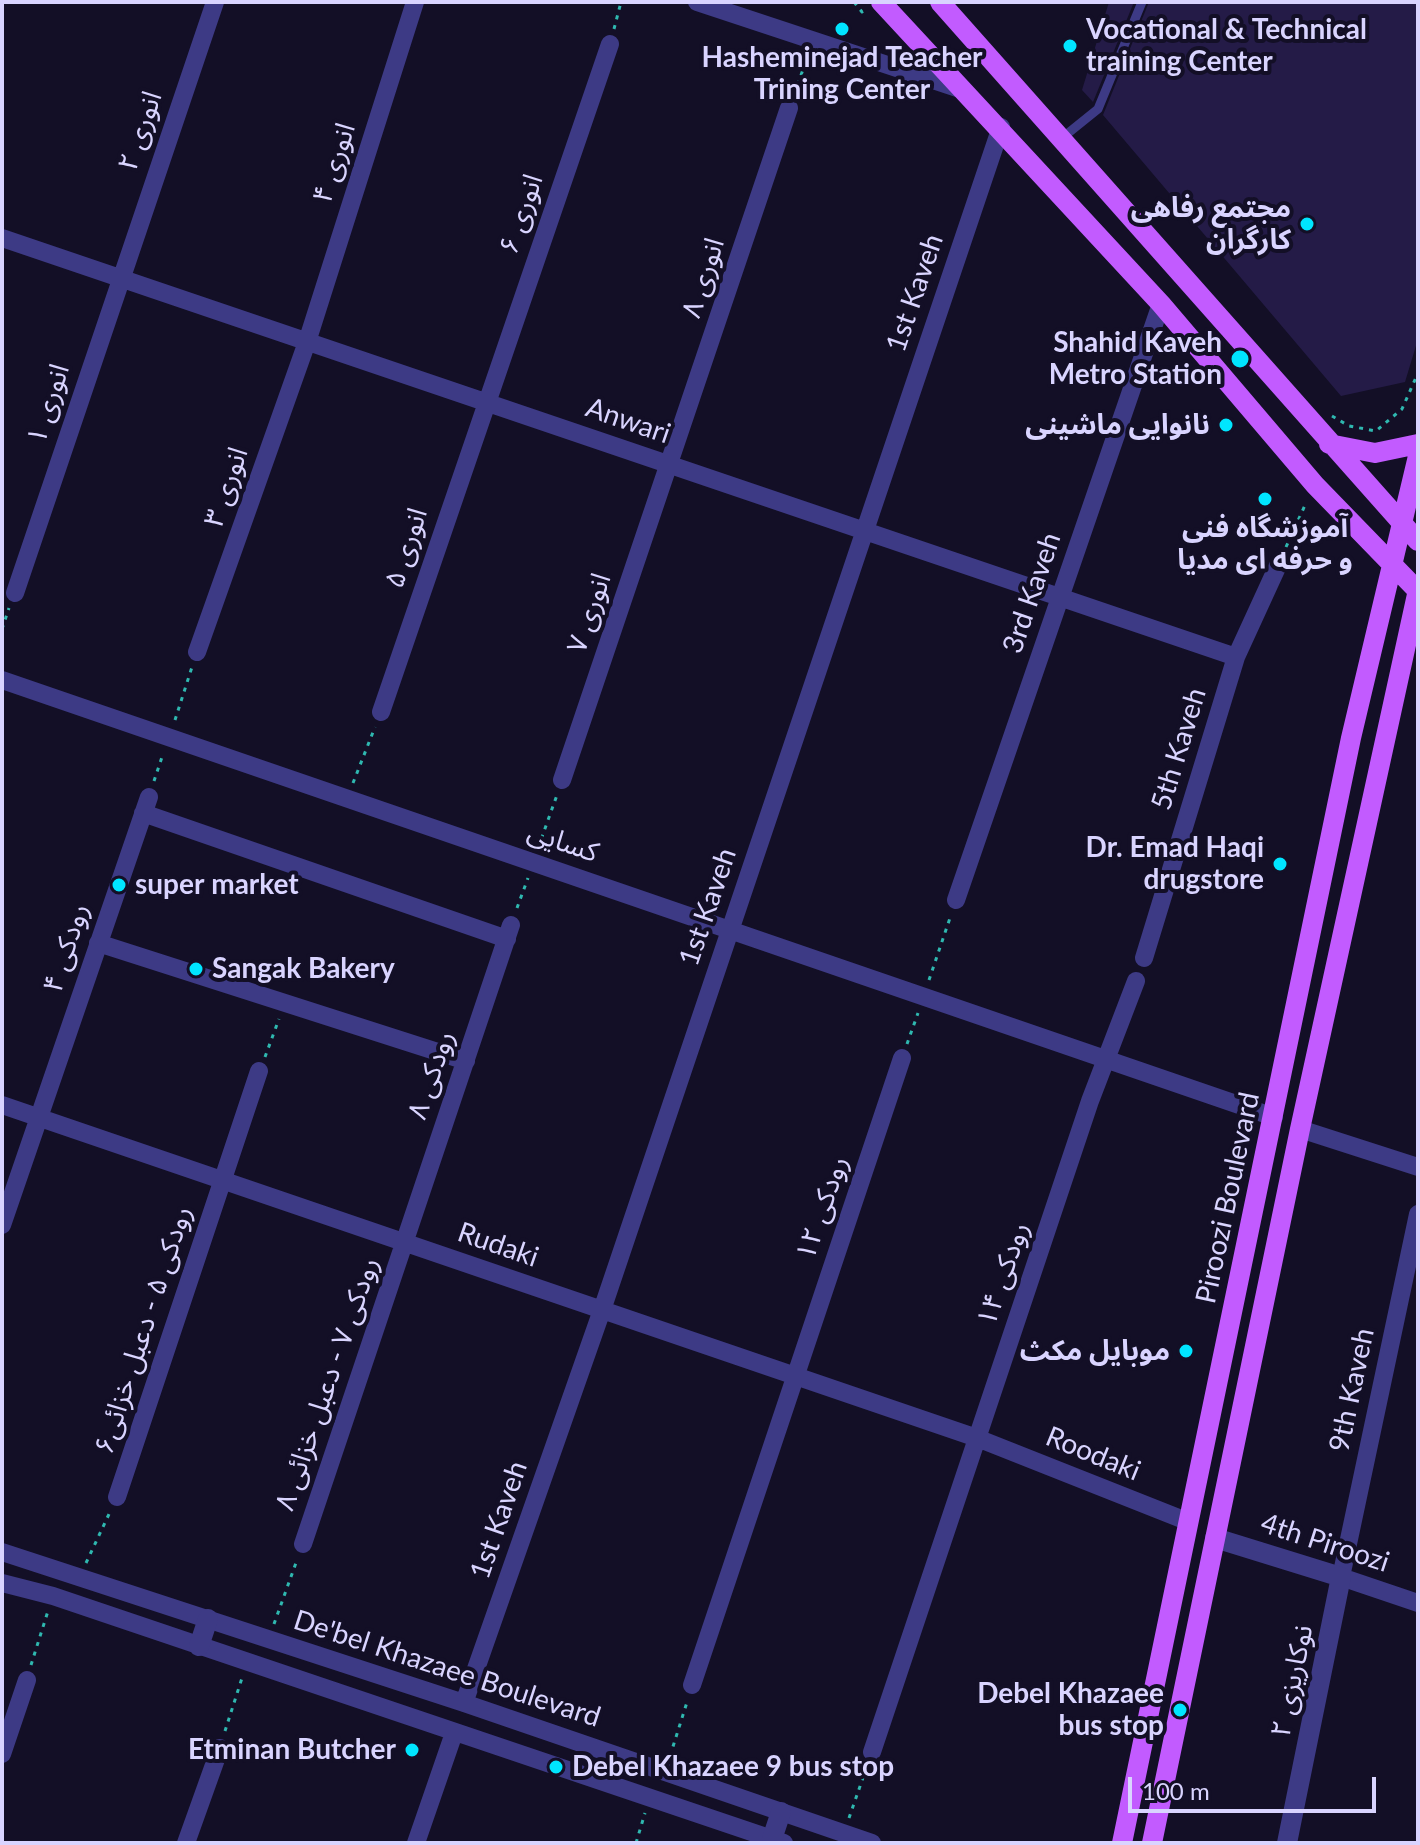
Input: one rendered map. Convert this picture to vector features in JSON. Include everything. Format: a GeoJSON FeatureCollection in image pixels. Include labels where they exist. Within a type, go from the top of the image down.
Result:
{"type":"FeatureCollection","features":[{"type":"Feature","properties":{"kind":"main road"},"geometry":{"type":"LineString","coordinates":[[881,2],[1001,127],[1161,304],[1315,485],[1418,591]]}},
{"type":"Feature","properties":{"kind":"main road"},"geometry":{"type":"LineString","coordinates":[[889,2],[907,28]]}},
{"type":"Feature","properties":{"kind":"main road"},"geometry":{"type":"LineString","coordinates":[[940,2],[1059,140],[1418,541]]}},
{"type":"Feature","properties":{"kind":"main road"},"geometry":{"type":"LineString","coordinates":[[1329,444],[1375,453],[1418,444]]}},
{"type":"Feature","properties":{"kind":"main road"},"geometry":{"type":"LineString","coordinates":[[1402,523],[1418,456]]}},
{"type":"Feature","properties":{"kind":"main road","name":"Piroozi Boulevard"},"geometry":{"type":"LineString","coordinates":[[1122,1843],[1351,738],[1402,523]]}},
{"type":"Feature","properties":{"kind":"main road","name":"Piroozi Boulevard"},"geometry":{"type":"LineString","coordinates":[[1152,1843],[1300,1129],[1411,648],[1418,591]]}},
{"type":"Feature","properties":{"kind":"street","name":"انوری ۲"},"geometry":{"type":"LineString","coordinates":[[119,278],[215,2]]}},
{"type":"Feature","properties":{"kind":"street","name":"انوری ۴"},"geometry":{"type":"LineString","coordinates":[[307,342],[415,2]]}},
{"type":"Feature","properties":{"kind":"street"},"geometry":{"type":"LineString","coordinates":[[697,2],[966,90]]}},
{"type":"Feature","properties":{"kind":"street","name":"انوری ۶"},"geometry":{"type":"LineString","coordinates":[[484,402],[610,44]]}},
{"type":"Feature","properties":{"kind":"street","name":"انوری ۸"},"geometry":{"type":"LineString","coordinates":[[670,465],[789,108]]}},
{"type":"Feature","properties":{"kind":"street","name":"1st Kaveh"},"geometry":{"type":"LineString","coordinates":[[464,1703],[602,1310],[1001,127]]}},
{"type":"Feature","properties":{"kind":"street","name":"Anwari"},"geometry":{"type":"LineString","coordinates":[[2,238],[1236,657]]}},
{"type":"Feature","properties":{"kind":"street","name":"انوری ۱"},"geometry":{"type":"LineString","coordinates":[[15,593],[119,278]]}},
{"type":"Feature","properties":{"kind":"street","name":"3rd Kaveh"},"geometry":{"type":"LineString","coordinates":[[956,900],[1161,304]]}},
{"type":"Feature","properties":{"kind":"street","name":"انوری ۳"},"geometry":{"type":"LineString","coordinates":[[197,652],[307,342]]}},
{"type":"Feature","properties":{"kind":"street","name":"انوری ۵"},"geometry":{"type":"LineString","coordinates":[[381,712],[484,402]]}},
{"type":"Feature","properties":{"kind":"street","name":"انوری ۷"},"geometry":{"type":"LineString","coordinates":[[562,780],[670,465]]}},
{"type":"Feature","properties":{"kind":"street","name":"5th Kaveh"},"geometry":{"type":"LineString","coordinates":[[1144,958],[1236,657],[1280,561]]}},
{"type":"Feature","properties":{"kind":"street","name":"کسایی"},"geometry":{"type":"LineString","coordinates":[[2,680],[1274,1117]]}},
{"type":"Feature","properties":{"kind":"street","name":"رودکی ۸"},"geometry":{"type":"LineString","coordinates":[[146,805],[509,932],[405,1243]]}},
{"type":"Feature","properties":{"kind":"street","name":"رودکی ۴"},"geometry":{"type":"LineString","coordinates":[[2,1225],[146,805]]}},
{"type":"Feature","properties":{"kind":"street"},"geometry":{"type":"LineString","coordinates":[[98,943],[466,1061]]}},
{"type":"Feature","properties":{"kind":"street","name":"رودکی ۱۴"},"geometry":{"type":"LineString","coordinates":[[872,1752],[1105,1058],[1136,981]]}},
{"type":"Feature","properties":{"kind":"street","name":"رودکی ۱۲"},"geometry":{"type":"LineString","coordinates":[[692,1685],[902,1058]]}},
{"type":"Feature","properties":{"kind":"street","name":"رودکی ۵ - دعبل خزائی۶"},"geometry":{"type":"LineString","coordinates":[[117,1497],[259,1071]]}},
{"type":"Feature","properties":{"kind":"street","name":"Rudaki"},"geometry":{"type":"LineString","coordinates":[[2,1105],[977,1438]]}},
{"type":"Feature","properties":{"kind":"street"},"geometry":{"type":"LineString","coordinates":[[1300,1129],[1418,1167]]}},
{"type":"Feature","properties":{"kind":"street","name":"9th Kaveh"},"geometry":{"type":"LineString","coordinates":[[1341,1577],[1418,1214]]}},
{"type":"Feature","properties":{"kind":"street","name":"رودکی ۷ - دعبل خزائی ۸"},"geometry":{"type":"LineString","coordinates":[[303,1544],[405,1243]]}},
{"type":"Feature","properties":{"kind":"street","name":"Roodaki"},"geometry":{"type":"LineString","coordinates":[[977,1438],[1189,1522]]}},
{"type":"Feature","properties":{"kind":"street","name":"4th Piroozi"},"geometry":{"type":"LineString","coordinates":[[1215,1538],[1418,1603]]}},
{"type":"Feature","properties":{"kind":"street","name":"De'bel Khazaee Boulevard"},"geometry":{"type":"LineString","coordinates":[[2,1552],[464,1703],[872,1843]]}},
{"type":"Feature","properties":{"kind":"street","name":"نوکاریزی ۲"},"geometry":{"type":"LineString","coordinates":[[1287,1843],[1341,1577]]}},
{"type":"Feature","properties":{"kind":"street","name":"De'bel Khazaee Boulevard"},"geometry":{"type":"LineString","coordinates":[[2,1583],[53,1596],[778,1841]]}},
{"type":"Feature","properties":{"kind":"street"},"geometry":{"type":"LineString","coordinates":[[199,1646],[208,1619]]}},
{"type":"Feature","properties":{"kind":"street"},"geometry":{"type":"LineString","coordinates":[[2,1754],[27,1680]]}},
{"type":"Feature","properties":{"kind":"street"},"geometry":{"type":"LineString","coordinates":[[416,1843],[454,1733]]}},
{"type":"Feature","properties":{"kind":"street"},"geometry":{"type":"LineString","coordinates":[[186,1843],[220,1748]]}},
{"type":"Feature","properties":{"kind":"street"},"geometry":{"type":"LineString","coordinates":[[778,1841],[781,1812]]}},
{"type":"Feature","properties":{"kind":"lane"},"geometry":{"type":"LineString","coordinates":[[1059,140],[1098,109],[1142,2]]}},
{"type":"Feature","properties":{"kind":"path"},"geometry":{"type":"LineString","coordinates":[[610,44],[621,2]]}},
{"type":"Feature","properties":{"kind":"path"},"geometry":{"type":"LineString","coordinates":[[854,2],[862,12]]}},
{"type":"Feature","properties":{"kind":"path"},"geometry":{"type":"LineString","coordinates":[[789,108],[814,41]]}},
{"type":"Feature","properties":{"kind":"path"},"geometry":{"type":"LineString","coordinates":[[1324,410],[1349,426],[1376,431],[1402,409],[1418,373]]}},
{"type":"Feature","properties":{"kind":"path"},"geometry":{"type":"LineString","coordinates":[[1280,561],[1315,485]]}},
{"type":"Feature","properties":{"kind":"path"},"geometry":{"type":"LineString","coordinates":[[2,629],[15,593]]}},
{"type":"Feature","properties":{"kind":"path"},"geometry":{"type":"LineString","coordinates":[[347,798],[381,712]]}},
{"type":"Feature","properties":{"kind":"path"},"geometry":{"type":"LineString","coordinates":[[259,1071],[285,1003]]}},
{"type":"Feature","properties":{"kind":"path"},"geometry":{"type":"LineString","coordinates":[[79,1577],[117,1497]]}},
{"type":"Feature","properties":{"kind":"path"},"geometry":{"type":"LineString","coordinates":[[269,1639],[303,1544]]}},
{"type":"Feature","properties":{"kind":"path"},"geometry":{"type":"LineString","coordinates":[[27,1680],[53,1596]]}},
{"type":"Feature","properties":{"kind":"path"},"geometry":{"type":"LineString","coordinates":[[220,1748],[247,1662]]}},
{"type":"Feature","properties":{"kind":"path"},"geometry":{"type":"LineString","coordinates":[[665,1772],[692,1685]]}},
{"type":"Feature","properties":{"kind":"path"},"geometry":{"type":"LineString","coordinates":[[844,1833],[872,1752]]}},
{"type":"Feature","properties":{"kind":"path"},"geometry":{"type":"LineString","coordinates":[[636,1843],[650,1798]]}},
{"type":"Feature","properties":{"kind":"building"},"geometry":{"type":"Polygon","coordinates":[[[1109,2],[1134,2],[1093,102],[1082,90],[1109,2]]]}},
{"type":"Feature","properties":{"kind":"building","name":"مجتمع رفاهی کارگران"},"geometry":{"type":"Polygon","coordinates":[[[1149,2],[1418,2],[1418,339],[1405,382],[1341,396],[1103,115],[1149,2]]]}},
{"type":"Feature","properties":{"kind":"place","name":"Hasheminejad Teacher Trining Center"},"geometry":{"type":"Point","coordinates":[842,29]}},
{"type":"Feature","properties":{"kind":"place","name":"Vocational & Technical training Center"},"geometry":{"type":"Point","coordinates":[1070,46]}},
{"type":"Feature","properties":{"kind":"place","name":"مجتمع رفاهی کارگران"},"geometry":{"type":"Point","coordinates":[1307,224]}},
{"type":"Feature","properties":{"kind":"place","name":"Shahid Kaveh Metro Station"},"geometry":{"type":"Point","coordinates":[1240,359]}},
{"type":"Feature","properties":{"kind":"place","name":"نانوایی ماشینی"},"geometry":{"type":"Point","coordinates":[1226,425]}},
{"type":"Feature","properties":{"kind":"place","name":"آموزشگاه فنی و حرفه ای مدیا"},"geometry":{"type":"Point","coordinates":[1265,499]}},
{"type":"Feature","properties":{"kind":"place","name":"Dr. Emad Haqi drugstore"},"geometry":{"type":"Point","coordinates":[1280,864]}},
{"type":"Feature","properties":{"kind":"place","name":"super market"},"geometry":{"type":"Point","coordinates":[119,885]}},
{"type":"Feature","properties":{"kind":"place","name":"Sangak Bakery"},"geometry":{"type":"Point","coordinates":[196,969]}},
{"type":"Feature","properties":{"kind":"place","name":"موبایل مکث"},"geometry":{"type":"Point","coordinates":[1186,1351]}},
{"type":"Feature","properties":{"kind":"place","name":"Debel Khazaee bus stop"},"geometry":{"type":"Point","coordinates":[1180,1710]}},
{"type":"Feature","properties":{"kind":"place","name":"Etminan Butcher"},"geometry":{"type":"Point","coordinates":[412,1750]}},
{"type":"Feature","properties":{"kind":"place","name":"Debel Khazaee 9 bus stop"},"geometry":{"type":"Point","coordinates":[556,1767]}}]}
